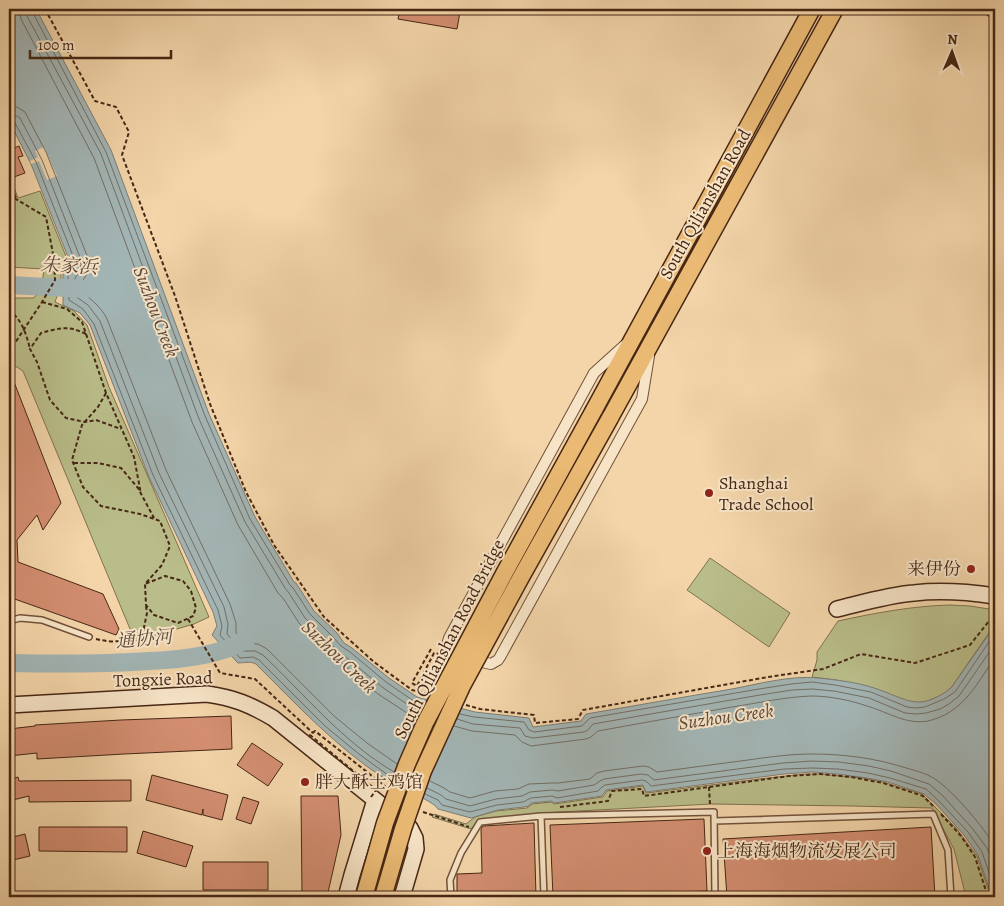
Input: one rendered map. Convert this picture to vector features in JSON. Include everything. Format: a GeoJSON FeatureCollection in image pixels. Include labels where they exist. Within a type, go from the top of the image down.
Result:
{"type":"FeatureCollection","features":[{"type":"Feature","properties":{"kind":"main road","name":"South Qilianshan Road"},"geometry":{"type":"LineString","coordinates":[[594,410],[812,9]]}},
{"type":"Feature","properties":{"kind":"main road","name":"South Qilianshan Road"},"geometry":{"type":"LineString","coordinates":[[610,418],[835,9]]}},
{"type":"Feature","properties":{"kind":"main road","name":"South Qilianshan Road Bridge"},"geometry":{"type":"LineString","coordinates":[[364,897],[396,794],[425,722],[594,410]]}},
{"type":"Feature","properties":{"kind":"main road","name":"South Qilianshan Road Bridge"},"geometry":{"type":"LineString","coordinates":[[383,897],[403,829],[423,771],[462,686],[610,418]]}},
{"type":"Feature","properties":{"kind":"street"},"geometry":{"type":"LineString","coordinates":[[634,337],[594,373],[449,638],[448,649],[455,656],[487,663],[494,662],[500,657],[642,399],[650,346]]}},
{"type":"Feature","properties":{"kind":"street"},"geometry":{"type":"LineString","coordinates":[[837,609],[876,599],[913,593],[952,592],[995,596]]}},
{"type":"Feature","properties":{"kind":"street","name":"Tongxie Road"},"geometry":{"type":"LineString","coordinates":[[9,705],[207,694],[222,696],[247,704],[273,718],[410,828],[415,838],[416,849],[402,897]]}},
{"type":"Feature","properties":{"kind":"street"},"geometry":{"type":"LineString","coordinates":[[346,897],[373,799]]}},
{"type":"Feature","properties":{"kind":"lane"},"geometry":{"type":"LineString","coordinates":[[9,621],[20,618],[42,620],[89,637]]}},
{"type":"Feature","properties":{"kind":"lane"},"geometry":{"type":"LineString","coordinates":[[451,897],[450,880],[461,853],[480,822],[541,816],[714,812],[715,897]]}},
{"type":"Feature","properties":{"kind":"lane"},"geometry":{"type":"LineString","coordinates":[[714,821],[933,814],[948,850],[952,897]]}},
{"type":"Feature","properties":{"kind":"lane"},"geometry":{"type":"LineString","coordinates":[[541,816],[544,897]]}},
{"type":"Feature","properties":{"kind":"path"},"geometry":{"type":"LineString","coordinates":[[44,9],[95,101],[116,107],[129,132],[122,155],[175,296],[210,404],[246,492],[274,545],[324,617],[374,662],[412,690],[429,695]]}},
{"type":"Feature","properties":{"kind":"path"},"geometry":{"type":"LineString","coordinates":[[9,182],[17,200]]}},
{"type":"Feature","properties":{"kind":"path"},"geometry":{"type":"LineString","coordinates":[[9,195],[46,217],[54,259],[55,280],[9,352]]}},
{"type":"Feature","properties":{"kind":"path"},"geometry":{"type":"LineString","coordinates":[[42,302],[67,309],[82,322],[106,393],[134,457],[141,494]]}},
{"type":"Feature","properties":{"kind":"path"},"geometry":{"type":"LineString","coordinates":[[9,310],[16,316],[24,329],[50,400],[66,418],[84,422],[96,420],[121,429]]}},
{"type":"Feature","properties":{"kind":"path"},"geometry":{"type":"LineString","coordinates":[[30,349],[41,333],[62,328],[75,329],[87,335]]}},
{"type":"Feature","properties":{"kind":"path"},"geometry":{"type":"LineString","coordinates":[[89,637],[110,642],[128,639],[143,632],[147,613],[146,584],[162,565],[170,546],[160,521],[140,514],[101,506],[83,487],[72,460],[82,425],[98,407],[106,393]]}},
{"type":"Feature","properties":{"kind":"path"},"geometry":{"type":"LineString","coordinates":[[73,463],[98,463],[121,468],[138,488],[154,518]]}},
{"type":"Feature","properties":{"kind":"path"},"geometry":{"type":"LineString","coordinates":[[146,584],[164,576],[183,581],[191,590],[196,608],[193,616],[178,622],[154,615],[146,605]]}},
{"type":"Feature","properties":{"kind":"path"},"geometry":{"type":"LineString","coordinates":[[463,704],[480,709],[534,715],[535,723],[578,719],[583,710],[823,669],[861,654],[916,663],[970,644],[993,616],[995,618]]}},
{"type":"Feature","properties":{"kind":"path"},"geometry":{"type":"LineString","coordinates":[[188,619],[220,673],[254,680],[321,740]]}},
{"type":"Feature","properties":{"kind":"path"},"geometry":{"type":"LineString","coordinates":[[431,649],[412,683],[417,686],[434,653],[458,660]]}},
{"type":"Feature","properties":{"kind":"path"},"geometry":{"type":"LineString","coordinates":[[373,799],[376,790],[310,735],[315,731],[396,794]]}},
{"type":"Feature","properties":{"kind":"path"},"geometry":{"type":"LineString","coordinates":[[709,787],[710,805]]}},
{"type":"Feature","properties":{"kind":"green space"},"geometry":{"type":"Polygon","coordinates":[[[9,174],[18,198],[40,191],[67,259],[61,268],[61,285],[55,302],[74,311],[87,325],[109,387],[209,617],[194,624],[135,641],[23,371],[9,362],[9,298],[33,298],[41,292],[44,269],[9,267],[9,174]]]}},
{"type":"Feature","properties":{"kind":"green space"},"geometry":{"type":"Polygon","coordinates":[[[710,558],[790,613],[769,647],[687,590],[710,558]]]}},
{"type":"Feature","properties":{"kind":"green space"},"geometry":{"type":"Polygon","coordinates":[[[950,605],[995,610],[995,628],[993,627],[951,688],[942,695],[925,702],[908,702],[873,688],[812,677],[817,660],[817,652],[838,621],[894,610],[950,605]]]}},
{"type":"Feature","properties":{"kind":"green space"},"geometry":{"type":"Polygon","coordinates":[[[805,774],[863,778],[922,794],[956,828],[977,856],[991,897],[966,897],[954,849],[932,808],[711,804],[540,813],[478,821],[471,829],[432,817],[434,814],[466,824],[475,817],[496,811],[527,808],[532,804],[551,802],[554,804],[603,797],[607,791],[643,786],[646,793],[805,774]]]}},
{"type":"Feature","properties":{"kind":"water","name":"Suzhou Creek"},"geometry":{"type":"Polygon","coordinates":[[[9,9],[36,9],[111,150],[209,414],[255,517],[294,582],[314,611],[337,633],[344,643],[417,697],[475,712],[529,718],[533,727],[581,721],[586,714],[775,680],[808,677],[867,686],[905,699],[921,702],[940,696],[951,688],[994,627],[995,897],[992,897],[978,855],[964,835],[936,804],[924,794],[888,782],[867,778],[812,772],[646,792],[643,785],[606,790],[602,796],[554,803],[552,801],[531,803],[529,806],[498,810],[471,818],[438,809],[435,805],[390,782],[367,767],[333,739],[256,664],[249,662],[238,663],[212,635],[217,626],[213,612],[149,477],[90,325],[80,313],[63,305],[63,273],[70,267],[70,262],[31,164],[9,121],[9,9]]]}},
{"type":"Feature","properties":{"kind":"pier"},"geometry":{"type":"Polygon","coordinates":[[[44,147],[57,176],[47,180],[39,161],[31,164],[30,161],[38,157],[35,151],[44,147]]]}},
{"type":"Feature","properties":{"kind":"building"},"geometry":{"type":"Polygon","coordinates":[[[400,9],[438,9],[460,12],[457,29],[398,19],[400,9]]]}},
{"type":"Feature","properties":{"kind":"building"},"geometry":{"type":"Polygon","coordinates":[[[19,146],[23,156],[18,157],[25,173],[14,177],[9,164],[9,150],[19,146]]]}},
{"type":"Feature","properties":{"kind":"building"},"geometry":{"type":"Polygon","coordinates":[[[9,369],[61,503],[43,530],[37,515],[17,540],[18,562],[103,594],[119,629],[116,635],[9,597],[9,369]]]}},
{"type":"Feature","properties":{"kind":"building"},"geometry":{"type":"Polygon","coordinates":[[[231,716],[232,749],[37,759],[37,753],[9,756],[9,729],[35,725],[231,716]]]}},
{"type":"Feature","properties":{"kind":"building"},"geometry":{"type":"Polygon","coordinates":[[[252,743],[283,764],[268,786],[237,765],[252,743]]]}},
{"type":"Feature","properties":{"kind":"building"},"geometry":{"type":"Polygon","coordinates":[[[152,775],[228,795],[222,820],[203,815],[203,809],[202,815],[146,800],[152,775]]]}},
{"type":"Feature","properties":{"kind":"building"},"geometry":{"type":"Polygon","coordinates":[[[18,777],[19,781],[131,780],[131,801],[29,802],[29,796],[9,801],[9,780],[18,777]]]}},
{"type":"Feature","properties":{"kind":"building"},"geometry":{"type":"Polygon","coordinates":[[[301,796],[338,796],[341,835],[327,897],[302,897],[301,796]]]}},
{"type":"Feature","properties":{"kind":"building"},"geometry":{"type":"Polygon","coordinates":[[[243,797],[259,802],[251,824],[236,819],[243,797]]]}},
{"type":"Feature","properties":{"kind":"building"},"geometry":{"type":"Polygon","coordinates":[[[704,819],[707,891],[553,897],[550,825],[704,819]]]}},
{"type":"Feature","properties":{"kind":"building"},"geometry":{"type":"Polygon","coordinates":[[[534,823],[536,897],[457,897],[457,874],[482,873],[481,829],[483,826],[534,823]]]}},
{"type":"Feature","properties":{"kind":"building"},"geometry":{"type":"Polygon","coordinates":[[[39,827],[127,827],[127,852],[39,851],[39,827]]]}},
{"type":"Feature","properties":{"kind":"building"},"geometry":{"type":"Polygon","coordinates":[[[931,827],[935,897],[727,897],[723,839],[931,827]]]}},
{"type":"Feature","properties":{"kind":"building"},"geometry":{"type":"Polygon","coordinates":[[[143,831],[193,846],[186,867],[137,853],[143,831]]]}},
{"type":"Feature","properties":{"kind":"building"},"geometry":{"type":"Polygon","coordinates":[[[25,834],[30,856],[9,861],[9,838],[25,834]]]}},
{"type":"Feature","properties":{"kind":"building"},"geometry":{"type":"Polygon","coordinates":[[[203,862],[268,862],[268,890],[203,890],[203,862]]]}},
{"type":"Feature","properties":{"kind":"waterway","name":"朱家浜"},"geometry":{"type":"LineString","coordinates":[[9,285],[86,289]]}},
{"type":"Feature","properties":{"kind":"waterway","name":"通协河"},"geometry":{"type":"LineString","coordinates":[[9,663],[62,664],[169,660],[217,652],[246,640]]}},
{"type":"Feature","properties":{"kind":"place","name":"Shanghai Trade School"},"geometry":{"type":"Point","coordinates":[709,493]}},
{"type":"Feature","properties":{"kind":"place","name":"来伊份"},"geometry":{"type":"Point","coordinates":[971,569]}},
{"type":"Feature","properties":{"kind":"place","name":"胖大酥士鸡馆"},"geometry":{"type":"Point","coordinates":[305,782]}},
{"type":"Feature","properties":{"kind":"place","name":"上海海烟物流发展公司"},"geometry":{"type":"Point","coordinates":[707,851]}}]}
